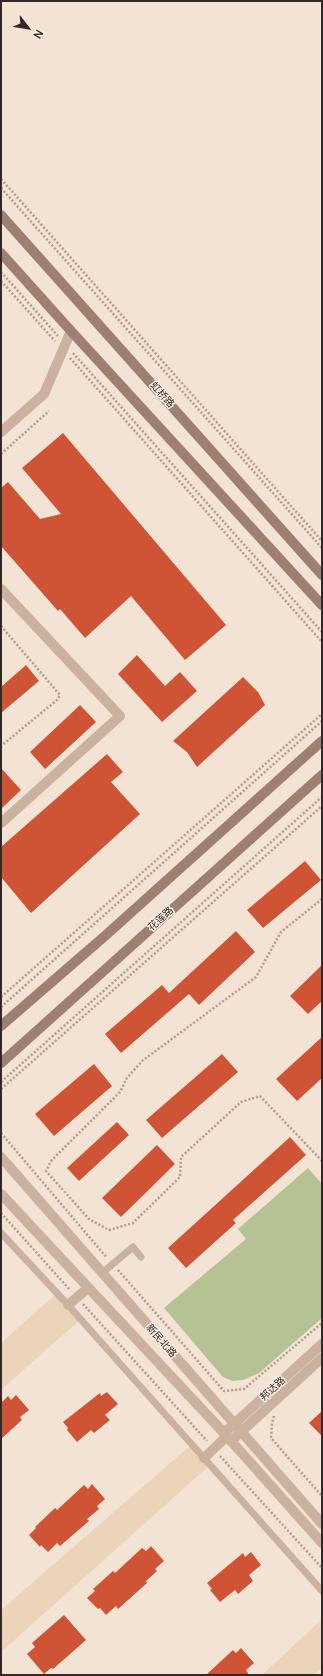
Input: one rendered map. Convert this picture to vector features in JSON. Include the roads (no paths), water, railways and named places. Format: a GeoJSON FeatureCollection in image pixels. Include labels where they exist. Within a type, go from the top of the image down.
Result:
{"type":"FeatureCollection","features":[{"type":"Feature","properties":{"kind":"main road","name":"虹桥路"},"geometry":{"type":"LineString","coordinates":[[1,215],[322,575]]}},
{"type":"Feature","properties":{"kind":"main road"},"geometry":{"type":"LineString","coordinates":[[1,253],[71,332],[322,605]]}},
{"type":"Feature","properties":{"kind":"main road"},"geometry":{"type":"LineString","coordinates":[[1,1026],[112,930],[322,741]]}},
{"type":"Feature","properties":{"kind":"main road","name":"花莲路"},"geometry":{"type":"LineString","coordinates":[[1,1063],[322,775]]}},
{"type":"Feature","properties":{"kind":"street"},"geometry":{"type":"LineString","coordinates":[[1,432],[44,394],[71,332]]}},
{"type":"Feature","properties":{"kind":"street"},"geometry":{"type":"LineString","coordinates":[[1,589],[120,716],[1,823]]}},
{"type":"Feature","properties":{"kind":"street","name":"新民北路"},"geometry":{"type":"LineString","coordinates":[[1,1157],[322,1524]]}},
{"type":"Feature","properties":{"kind":"street","name":"新民北路"},"geometry":{"type":"LineString","coordinates":[[1,1194],[227,1437],[322,1543]]}},
{"type":"Feature","properties":{"kind":"street"},"geometry":{"type":"LineString","coordinates":[[68,1305],[88,1288]]}},
{"type":"Feature","properties":{"kind":"street","name":"邦达路"},"geometry":{"type":"LineString","coordinates":[[237,1428],[322,1344]]}},
{"type":"Feature","properties":{"kind":"street","name":"邦达路"},"geometry":{"type":"LineString","coordinates":[[204,1458],[237,1428],[322,1358]]}},
{"type":"Feature","properties":{"kind":"lane"},"geometry":{"type":"LineString","coordinates":[[1,1233],[68,1305],[322,1591]]}},
{"type":"Feature","properties":{"kind":"lane"},"geometry":{"type":"LineString","coordinates":[[102,1273],[133,1247],[141,1256]]}}]}
